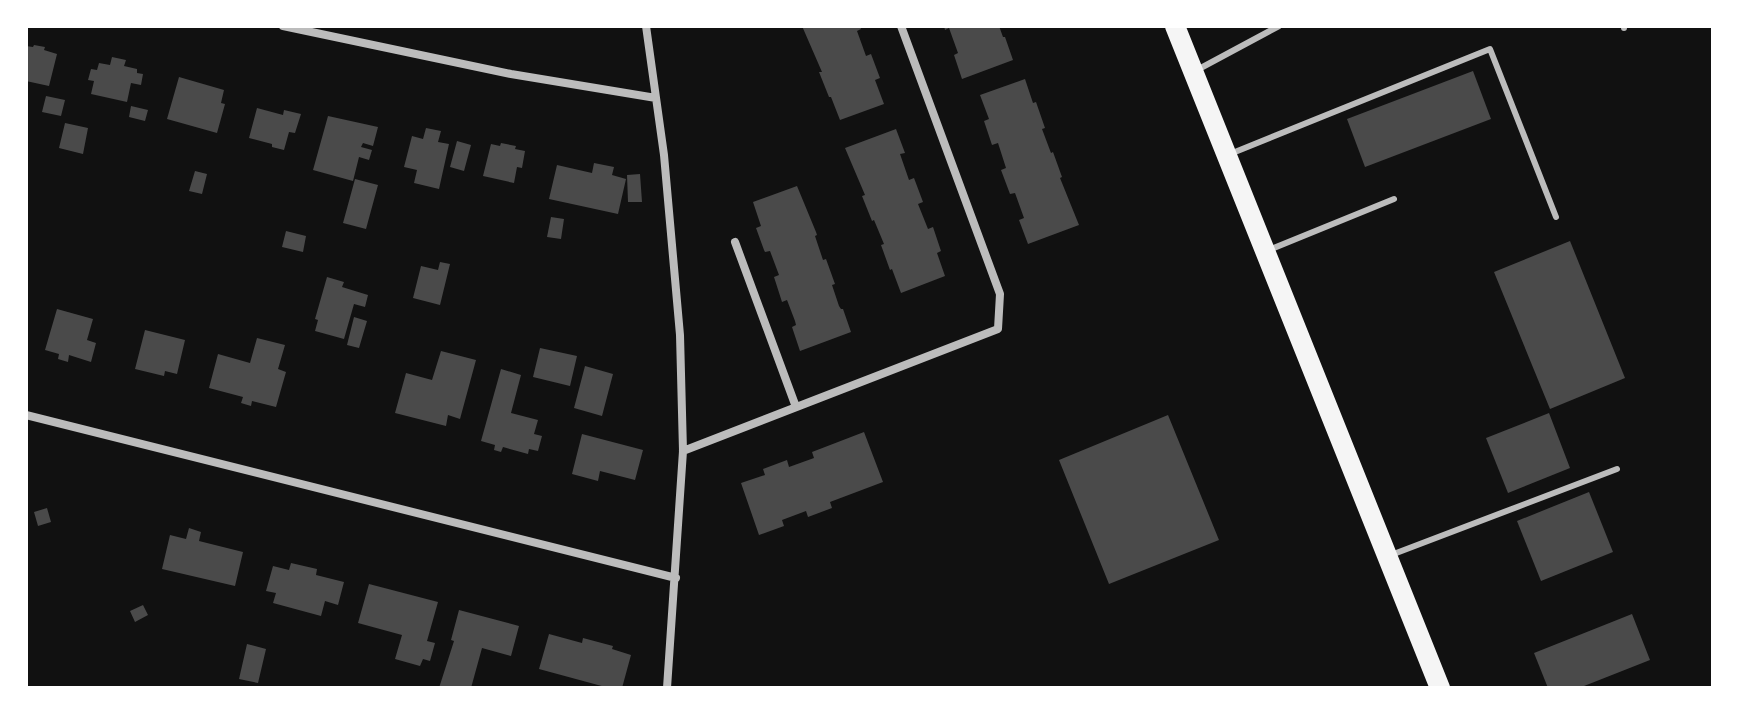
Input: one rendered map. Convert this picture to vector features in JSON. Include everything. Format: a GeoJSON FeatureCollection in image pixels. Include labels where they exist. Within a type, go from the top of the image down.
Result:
{"type":"FeatureCollection","features":[{"type":"Feature","properties":{"kind":"main road"},"geometry":{"type":"LineString","coordinates":[[1175,26],[1440,688]]}},
{"type":"Feature","properties":{"kind":"street"},"geometry":{"type":"LineString","coordinates":[[283,26],[511,74],[656,98]]}},
{"type":"Feature","properties":{"kind":"street"},"geometry":{"type":"LineString","coordinates":[[646,26],[664,155],[680,335],[683,451],[667,688]]}},
{"type":"Feature","properties":{"kind":"street"},"geometry":{"type":"LineString","coordinates":[[683,451],[998,329],[1000,294],[901,26]]}},
{"type":"Feature","properties":{"kind":"street"},"geometry":{"type":"LineString","coordinates":[[735,242],[796,407]]}},
{"type":"Feature","properties":{"kind":"street"},"geometry":{"type":"LineString","coordinates":[[26,415],[676,578]]}},
{"type":"Feature","properties":{"kind":"lane"},"geometry":{"type":"LineString","coordinates":[[1194,72],[1279,26]]}},
{"type":"Feature","properties":{"kind":"lane"},"geometry":{"type":"LineString","coordinates":[[1227,155],[1490,49],[1556,217]]}},
{"type":"Feature","properties":{"kind":"lane"},"geometry":{"type":"LineString","coordinates":[[1265,252],[1394,199]]}},
{"type":"Feature","properties":{"kind":"lane"},"geometry":{"type":"LineString","coordinates":[[1387,556],[1617,469]]}},
{"type":"Feature","properties":{"kind":"building"},"geometry":{"type":"Polygon","coordinates":[[[802,26],[860,26],[861,29],[857,31],[866,56],[871,54],[880,78],[875,80],[884,104],[840,120],[802,26]]]}},
{"type":"Feature","properties":{"kind":"building"},"geometry":{"type":"Polygon","coordinates":[[[944,26],[999,26],[1013,60],[962,79],[954,55],[958,53],[949,28],[945,30],[944,26]]]}},
{"type":"Feature","properties":{"kind":"building"},"geometry":{"type":"Polygon","coordinates":[[[34,45],[57,54],[49,86],[26,81],[26,46],[34,45]]]}},
{"type":"Feature","properties":{"kind":"building"},"geometry":{"type":"Polygon","coordinates":[[[112,57],[126,60],[124,66],[143,74],[141,85],[131,83],[127,102],[91,94],[94,81],[88,80],[91,69],[97,70],[99,63],[110,65],[112,57]]]}},
{"type":"Feature","properties":{"kind":"building"},"geometry":{"type":"Polygon","coordinates":[[[1473,71],[1491,119],[1365,167],[1347,119],[1473,71]]]}},
{"type":"Feature","properties":{"kind":"building"},"geometry":{"type":"Polygon","coordinates":[[[179,77],[224,90],[221,103],[225,104],[217,133],[167,119],[179,77]]]}},
{"type":"Feature","properties":{"kind":"building"},"geometry":{"type":"Polygon","coordinates":[[[1025,79],[1079,225],[1028,244],[1019,220],[1024,218],[1015,193],[1010,194],[1001,170],[1006,168],[998,143],[992,145],[984,121],[989,119],[980,95],[1025,79]]]}},
{"type":"Feature","properties":{"kind":"building"},"geometry":{"type":"Polygon","coordinates":[[[46,96],[65,100],[61,116],[42,112],[46,96]]]}},
{"type":"Feature","properties":{"kind":"building"},"geometry":{"type":"Polygon","coordinates":[[[131,106],[148,110],[145,121],[129,117],[131,106]]]}},
{"type":"Feature","properties":{"kind":"building"},"geometry":{"type":"Polygon","coordinates":[[[257,108],[283,115],[284,110],[301,114],[295,133],[289,132],[284,150],[249,138],[257,108]]]}},
{"type":"Feature","properties":{"kind":"building"},"geometry":{"type":"Polygon","coordinates":[[[328,116],[378,127],[373,146],[363,143],[361,147],[372,150],[369,160],[359,157],[353,181],[313,170],[328,116]]]}},
{"type":"Feature","properties":{"kind":"building"},"geometry":{"type":"Polygon","coordinates":[[[65,123],[88,128],[83,154],[59,148],[65,123]]]}},
{"type":"Feature","properties":{"kind":"building"},"geometry":{"type":"Polygon","coordinates":[[[426,128],[441,131],[438,142],[449,144],[439,189],[414,183],[417,170],[404,167],[412,136],[423,139],[426,128]]]}},
{"type":"Feature","properties":{"kind":"building"},"geometry":{"type":"Polygon","coordinates":[[[896,129],[905,153],[900,154],[909,180],[914,178],[923,202],[918,204],[928,229],[933,227],[941,251],[937,253],[945,276],[901,293],[845,148],[896,129]]]}},
{"type":"Feature","properties":{"kind":"building"},"geometry":{"type":"Polygon","coordinates":[[[457,141],[471,145],[464,171],[450,167],[457,141]]]}},
{"type":"Feature","properties":{"kind":"building"},"geometry":{"type":"Polygon","coordinates":[[[501,143],[525,151],[522,168],[517,167],[514,183],[483,176],[491,144],[500,146],[501,143]]]}},
{"type":"Feature","properties":{"kind":"building"},"geometry":{"type":"Polygon","coordinates":[[[594,163],[614,167],[612,175],[626,179],[618,214],[549,199],[557,165],[592,173],[594,163]]]}},
{"type":"Feature","properties":{"kind":"building"},"geometry":{"type":"Polygon","coordinates":[[[195,171],[207,174],[202,194],[189,191],[195,171]]]}},
{"type":"Feature","properties":{"kind":"building"},"geometry":{"type":"Polygon","coordinates":[[[640,174],[642,202],[628,202],[627,175],[640,174]]]}},
{"type":"Feature","properties":{"kind":"building"},"geometry":{"type":"Polygon","coordinates":[[[355,179],[378,185],[366,229],[343,223],[355,179]]]}},
{"type":"Feature","properties":{"kind":"building"},"geometry":{"type":"Polygon","coordinates":[[[797,186],[851,332],[800,351],[792,327],[796,325],[795,321],[787,300],[782,302],[774,277],[779,275],[770,251],[764,250],[756,228],[761,226],[753,202],[797,186]]]}},
{"type":"Feature","properties":{"kind":"building"},"geometry":{"type":"Polygon","coordinates":[[[551,217],[564,219],[561,239],[547,237],[551,217]]]}},
{"type":"Feature","properties":{"kind":"building"},"geometry":{"type":"Polygon","coordinates":[[[286,231],[306,236],[303,252],[282,247],[286,231]]]}},
{"type":"Feature","properties":{"kind":"building"},"geometry":{"type":"Polygon","coordinates":[[[1570,241],[1625,378],[1550,409],[1494,272],[1570,241]]]}},
{"type":"Feature","properties":{"kind":"building"},"geometry":{"type":"Polygon","coordinates":[[[440,262],[450,264],[440,305],[413,298],[421,266],[438,270],[440,262]]]}},
{"type":"Feature","properties":{"kind":"building"},"geometry":{"type":"Polygon","coordinates":[[[327,277],[344,282],[342,287],[368,295],[365,307],[354,304],[344,339],[315,331],[318,320],[315,319],[327,277]]]}},
{"type":"Feature","properties":{"kind":"building"},"geometry":{"type":"Polygon","coordinates":[[[57,309],[93,319],[87,340],[96,343],[91,362],[69,355],[68,362],[58,359],[59,354],[45,350],[57,309]]]}},
{"type":"Feature","properties":{"kind":"building"},"geometry":{"type":"Polygon","coordinates":[[[354,317],[367,321],[359,348],[347,345],[354,317]]]}},
{"type":"Feature","properties":{"kind":"building"},"geometry":{"type":"Polygon","coordinates":[[[145,330],[185,340],[177,374],[165,371],[164,376],[135,369],[145,330]]]}},
{"type":"Feature","properties":{"kind":"building"},"geometry":{"type":"Polygon","coordinates":[[[257,338],[285,345],[278,369],[286,372],[276,407],[252,401],[251,406],[241,403],[243,397],[209,388],[218,354],[250,363],[257,338]]]}},
{"type":"Feature","properties":{"kind":"building"},"geometry":{"type":"Polygon","coordinates":[[[540,348],[577,356],[570,386],[533,377],[540,348]]]}},
{"type":"Feature","properties":{"kind":"building"},"geometry":{"type":"Polygon","coordinates":[[[441,351],[476,360],[460,419],[448,415],[446,426],[395,413],[406,373],[432,380],[441,351]]]}},
{"type":"Feature","properties":{"kind":"building"},"geometry":{"type":"Polygon","coordinates":[[[585,366],[613,374],[602,416],[574,408],[585,366]]]}},
{"type":"Feature","properties":{"kind":"building"},"geometry":{"type":"Polygon","coordinates":[[[501,369],[521,375],[511,413],[538,420],[534,434],[542,436],[538,451],[529,449],[528,454],[503,447],[501,452],[494,450],[495,445],[481,441],[501,369]]]}},
{"type":"Feature","properties":{"kind":"building"},"geometry":{"type":"Polygon","coordinates":[[[1549,413],[1570,468],[1508,493],[1486,438],[1549,413]]]}},
{"type":"Feature","properties":{"kind":"building"},"geometry":{"type":"Polygon","coordinates":[[[1168,415],[1219,540],[1109,584],[1059,460],[1168,415]]]}},
{"type":"Feature","properties":{"kind":"building"},"geometry":{"type":"Polygon","coordinates":[[[864,432],[883,482],[830,502],[832,508],[808,517],[806,511],[782,520],[784,526],[759,535],[741,483],[765,475],[763,469],[787,460],[789,467],[814,458],[812,452],[864,432]]]}},
{"type":"Feature","properties":{"kind":"building"},"geometry":{"type":"Polygon","coordinates":[[[582,434],[643,450],[635,480],[600,471],[598,481],[572,474],[582,434]]]}},
{"type":"Feature","properties":{"kind":"building"},"geometry":{"type":"Polygon","coordinates":[[[1589,492],[1613,552],[1541,581],[1517,521],[1589,492]]]}},
{"type":"Feature","properties":{"kind":"building"},"geometry":{"type":"Polygon","coordinates":[[[47,508],[51,522],[38,526],[34,512],[47,508]]]}},
{"type":"Feature","properties":{"kind":"building"},"geometry":{"type":"Polygon","coordinates":[[[189,528],[201,532],[199,541],[243,552],[235,586],[162,569],[170,535],[186,539],[189,528]]]}},
{"type":"Feature","properties":{"kind":"building"},"geometry":{"type":"Polygon","coordinates":[[[291,563],[317,569],[316,575],[344,582],[338,605],[325,601],[321,616],[273,603],[276,593],[266,591],[273,566],[289,570],[291,563]]]}},
{"type":"Feature","properties":{"kind":"building"},"geometry":{"type":"Polygon","coordinates":[[[369,584],[438,602],[427,641],[435,643],[430,661],[423,659],[420,666],[395,659],[402,635],[358,623],[369,584]]]}},
{"type":"Feature","properties":{"kind":"building"},"geometry":{"type":"Polygon","coordinates":[[[143,605],[148,615],[135,622],[130,611],[143,605]]]}},
{"type":"Feature","properties":{"kind":"building"},"geometry":{"type":"Polygon","coordinates":[[[459,610],[519,626],[511,656],[482,648],[471,688],[439,688],[454,641],[451,640],[459,610]]]}},
{"type":"Feature","properties":{"kind":"building"},"geometry":{"type":"Polygon","coordinates":[[[1632,614],[1650,660],[1579,688],[1548,688],[1534,653],[1632,614]]]}},
{"type":"Feature","properties":{"kind":"building"},"geometry":{"type":"Polygon","coordinates":[[[549,634],[582,643],[583,638],[613,646],[612,649],[631,655],[622,688],[609,688],[539,669],[549,634]]]}},
{"type":"Feature","properties":{"kind":"building"},"geometry":{"type":"Polygon","coordinates":[[[247,644],[266,649],[258,683],[239,679],[247,644]]]}}]}
